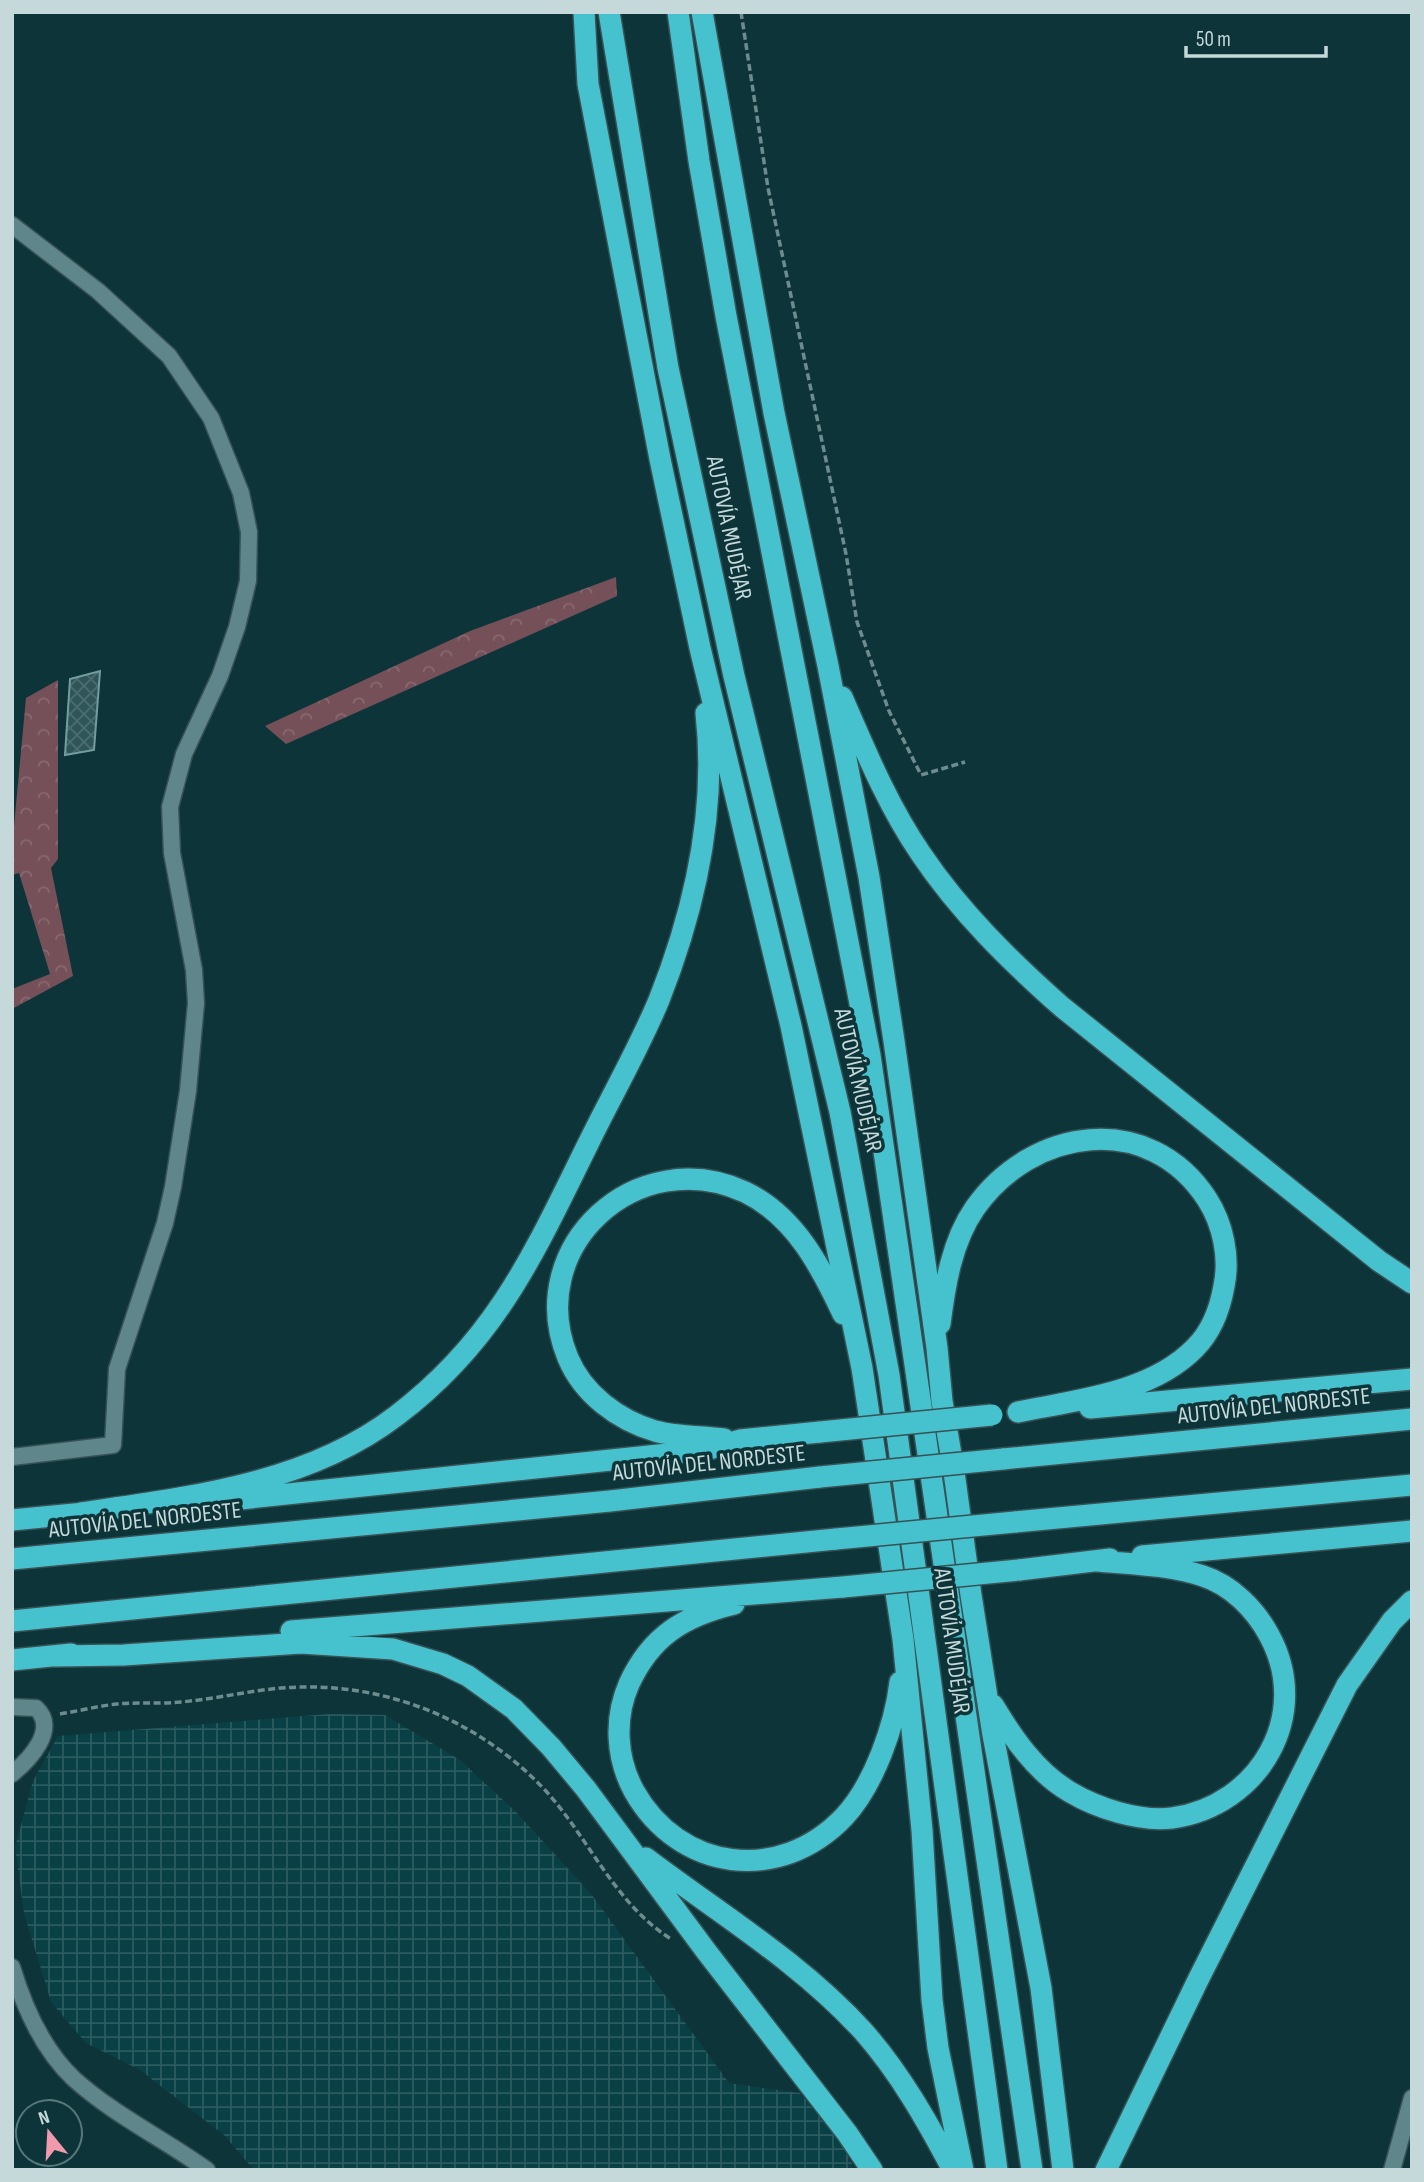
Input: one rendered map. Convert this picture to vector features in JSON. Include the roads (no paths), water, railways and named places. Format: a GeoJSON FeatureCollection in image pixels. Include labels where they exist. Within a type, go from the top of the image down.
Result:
{"type":"FeatureCollection","features":[{"type":"Feature","properties":{"kind":"highway"},"geometry":{"type":"LineString","coordinates":[[584,12],[588,84],[660,459],[700,648],[791,1026],[862,1368],[903,1639],[922,1830],[932,2000],[946,2097],[963,2170]]}},
{"type":"Feature","properties":{"kind":"highway","name":"AUTOVÍA MUDÉJAR"},"geometry":{"type":"LineString","coordinates":[[609,12],[668,368],[734,676],[840,1112],[889,1375],[996,2170]]}},
{"type":"Feature","properties":{"kind":"highway","name":"AUTOVÍA MUDÉJAR"},"geometry":{"type":"LineString","coordinates":[[678,12],[699,161],[726,316],[870,1055],[1032,2170]]}},
{"type":"Feature","properties":{"kind":"highway"},"geometry":{"type":"LineString","coordinates":[[702,12],[772,400],[828,666],[882,956],[937,1348],[942,1401],[986,1692],[1041,1988],[1063,2170]]}},
{"type":"Feature","properties":{"kind":"highway"},"geometry":{"type":"LineString","coordinates":[[81,1513],[236,1487],[289,1471],[331,1454],[396,1417],[444,1376],[473,1345],[502,1306],[531,1260],[652,1013],[680,943],[699,870],[706,817],[709,733],[700,648]]}},
{"type":"Feature","properties":{"kind":"highway"},"geometry":{"type":"LineString","coordinates":[[828,666],[896,812],[920,853],[980,929],[1019,969],[1062,1007],[1379,1261],[1412,1283]]}},
{"type":"Feature","properties":{"kind":"highway"},"geometry":{"type":"LineString","coordinates":[[937,1348],[945,1286],[961,1236],[974,1209],[1010,1170],[1050,1147],[1080,1140],[1108,1139],[1162,1156],[1189,1176],[1212,1207],[1219,1223],[1226,1261],[1222,1298],[1207,1332],[1195,1348],[1178,1361],[1138,1383],[1100,1395],[1018,1412]]}},
{"type":"Feature","properties":{"kind":"highway"},"geometry":{"type":"LineString","coordinates":[[740,1440],[655,1431],[600,1401],[574,1373],[559,1332],[556,1306],[559,1281],[577,1237],[608,1205],[648,1186],[690,1180],[727,1186],[745,1192],[761,1202],[796,1233],[811,1254],[843,1316],[862,1368]]}},
{"type":"Feature","properties":{"kind":"highway"},"geometry":{"type":"LineString","coordinates":[[12,1520],[203,1503],[705,1450],[740,1440],[1018,1412],[1194,1400],[1412,1379]]}},
{"type":"Feature","properties":{"kind":"highway","name":"AUTOVÍA DEL NORDESTE"},"geometry":{"type":"LineString","coordinates":[[12,1559],[1412,1419]]}},
{"type":"Feature","properties":{"kind":"highway"},"geometry":{"type":"LineString","coordinates":[[12,1621],[1015,1521],[1412,1485]]}},
{"type":"Feature","properties":{"kind":"highway"},"geometry":{"type":"LineString","coordinates":[[12,1660],[127,1645],[843,1587],[1412,1531]]}},
{"type":"Feature","properties":{"kind":"highway"},"geometry":{"type":"LineString","coordinates":[[986,1692],[1009,1731],[1047,1775],[1093,1804],[1147,1818],[1170,1818],[1215,1806],[1249,1781],[1272,1747],[1279,1731],[1283,1707],[1284,1679],[1272,1641],[1261,1620],[1246,1603],[1228,1589],[1204,1576],[1174,1569],[1097,1560]]}},
{"type":"Feature","properties":{"kind":"highway"},"geometry":{"type":"LineString","coordinates":[[801,1590],[719,1608],[695,1616],[669,1631],[651,1646],[635,1670],[624,1696],[619,1721],[619,1741],[630,1783],[657,1824],[694,1850],[713,1856],[761,1861],[807,1845],[845,1816],[874,1768],[892,1723],[898,1699],[903,1639]]}},
{"type":"Feature","properties":{"kind":"highway"},"geometry":{"type":"LineString","coordinates":[[1106,2170],[1198,1980],[1347,1685],[1392,1621],[1412,1601]]}},
{"type":"Feature","properties":{"kind":"highway"},"geometry":{"type":"LineString","coordinates":[[57,1656],[124,1656],[301,1643],[393,1649],[443,1664],[468,1675],[514,1709],[551,1747],[630,1846],[706,1951],[847,2133],[872,2170]]}},
{"type":"Feature","properties":{"kind":"highway"},"geometry":{"type":"LineString","coordinates":[[630,1846],[757,1937],[830,1998],[863,2031],[917,2103],[953,2170]]}},
{"type":"Feature","properties":{"kind":"street"},"geometry":{"type":"LineString","coordinates":[[12,225],[98,291],[169,356],[211,418],[241,493],[248,532],[248,581],[237,628],[220,676],[184,754],[170,807],[172,853],[194,970],[196,1003],[188,1091],[173,1187],[165,1223],[117,1369],[113,1445],[12,1457]]}},
{"type":"Feature","properties":{"kind":"street"},"geometry":{"type":"LineString","coordinates":[[12,1707],[36,1708],[43,1718],[43,1733],[37,1748],[12,1774]]}},
{"type":"Feature","properties":{"kind":"street"},"geometry":{"type":"LineString","coordinates":[[12,1967],[29,2015],[50,2049],[72,2077],[104,2104],[207,2170]]}},
{"type":"Feature","properties":{"kind":"street"},"geometry":{"type":"LineString","coordinates":[[1392,2170],[1412,2098]]}}]}
